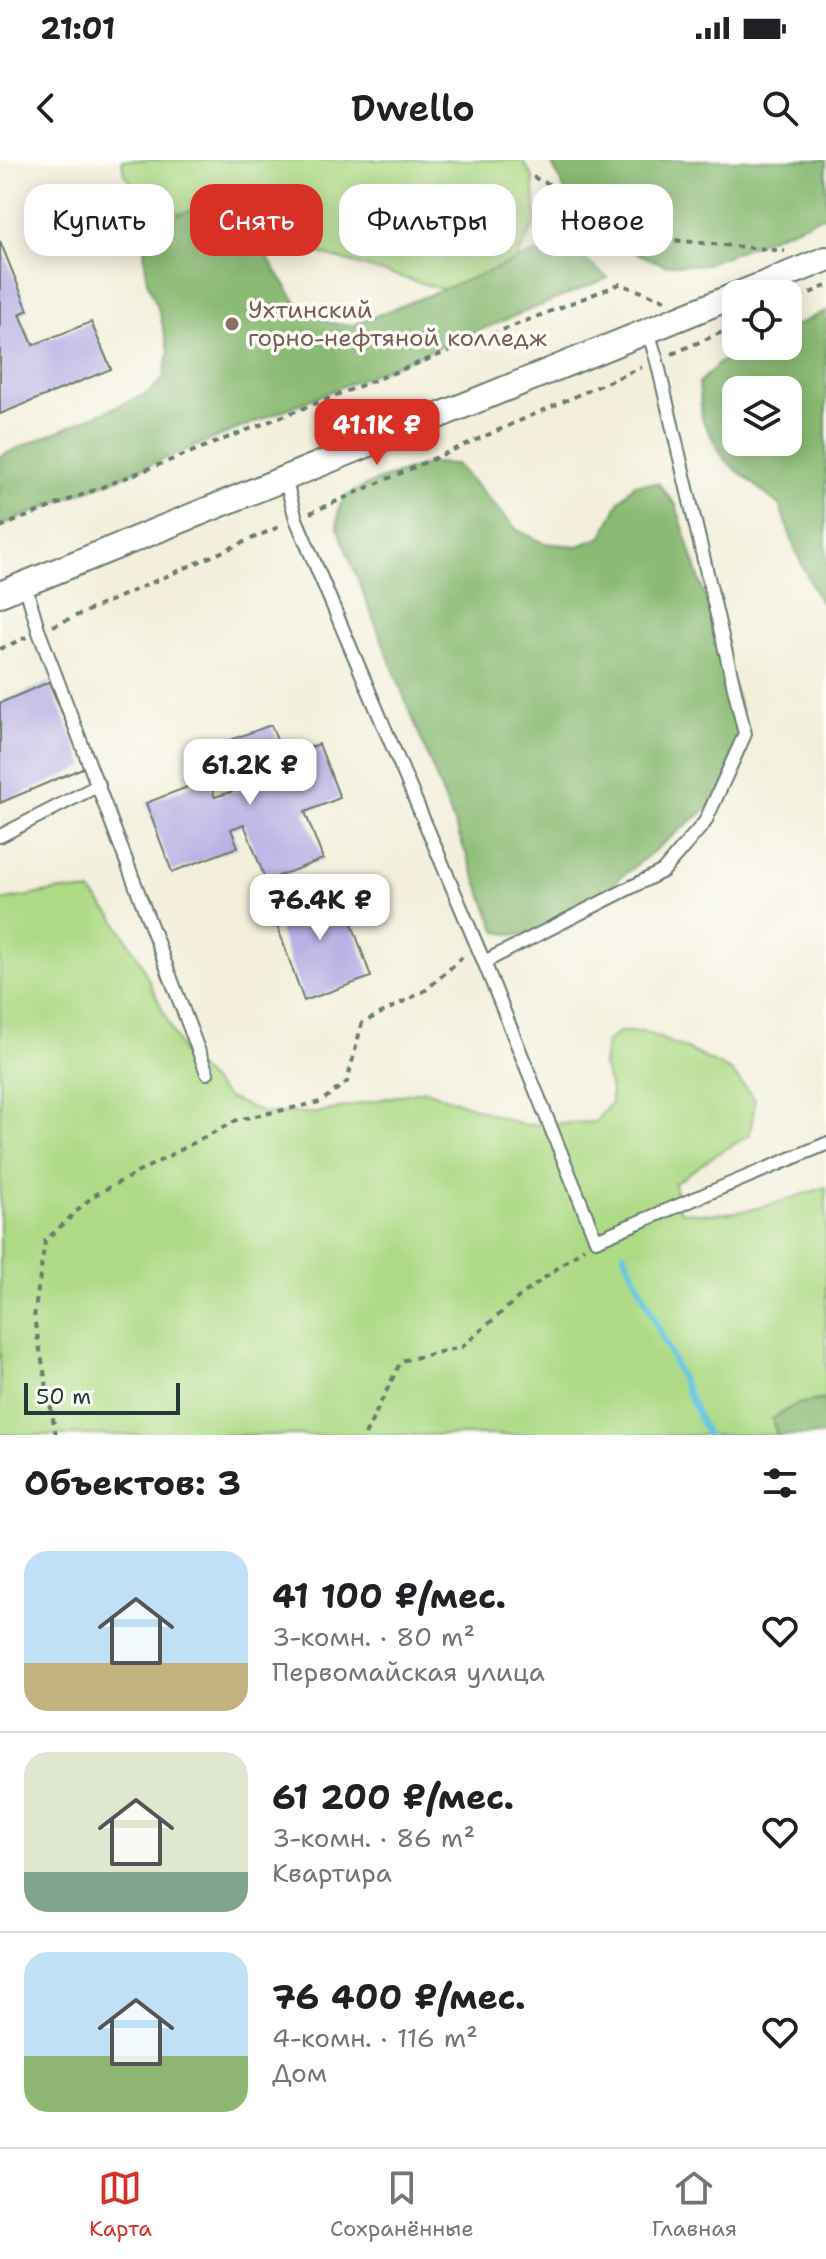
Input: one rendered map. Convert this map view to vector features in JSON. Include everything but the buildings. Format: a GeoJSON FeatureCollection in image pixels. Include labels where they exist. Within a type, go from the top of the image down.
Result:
{"type":"FeatureCollection","features":[{"type":"Feature","properties":{"kind":"street"},"geometry":{"type":"LineString","coordinates":[[775,280],[826,259]]}},
{"type":"Feature","properties":{"kind":"street"},"geometry":{"type":"LineString","coordinates":[[0,594],[722,302]]}},
{"type":"Feature","properties":{"kind":"lane"},"geometry":{"type":"LineString","coordinates":[[484,962],[663,871],[705,822],[745,734],[648,331]]}},
{"type":"Feature","properties":{"kind":"lane"},"geometry":{"type":"LineString","coordinates":[[285,478],[296,519],[477,945],[596,1240],[826,1144]]}},
{"type":"Feature","properties":{"kind":"lane"},"geometry":{"type":"LineString","coordinates":[[25,584],[39,632],[207,1073]]}},
{"type":"Feature","properties":{"kind":"lane"},"geometry":{"type":"LineString","coordinates":[[0,836],[99,785]]}},
{"type":"Feature","properties":{"kind":"path"},"geometry":{"type":"LineString","coordinates":[[533,177],[672,240],[795,252]]}},
{"type":"Feature","properties":{"kind":"path"},"geometry":{"type":"LineString","coordinates":[[0,527],[620,284],[694,313]]}},
{"type":"Feature","properties":{"kind":"path"},"geometry":{"type":"LineString","coordinates":[[802,297],[826,286]]}},
{"type":"Feature","properties":{"kind":"path"},"geometry":{"type":"LineString","coordinates":[[0,649],[722,332]]}},
{"type":"Feature","properties":{"kind":"path"},"geometry":{"type":"LineString","coordinates":[[56,1435],[34,1318],[45,1241],[93,1196],[237,1120],[320,1102],[347,1082],[362,1023],[426,990],[477,945]]}},
{"type":"Feature","properties":{"kind":"path"},"geometry":{"type":"LineString","coordinates":[[365,1435],[401,1361],[462,1347],[519,1297],[596,1240]]}},
{"type":"Feature","properties":{"kind":"green space"},"geometry":{"type":"Polygon","coordinates":[[[122,160],[522,160],[533,177],[532,229],[509,274],[452,292],[323,254],[323,184],[190,184],[190,216],[174,211],[174,184],[133,184],[124,174],[122,160]]]}},
{"type":"Feature","properties":{"kind":"green space"},"geometry":{"type":"Polygon","coordinates":[[[550,160],[826,160],[826,215],[704,265],[665,265],[644,256],[673,256],[673,184],[562,184],[550,160]]]}},
{"type":"Feature","properties":{"kind":"green space"},"geometry":{"type":"Polygon","coordinates":[[[190,211],[190,256],[266,256],[297,303],[329,323],[353,325],[532,254],[580,256],[608,278],[0,526],[0,456],[148,393],[163,379],[169,351],[159,311],[147,281],[145,256],[174,256],[174,217],[190,211]]]}},
{"type":"Feature","properties":{"kind":"green space"},"geometry":{"type":"Polygon","coordinates":[[[826,311],[826,608],[817,597],[797,554],[780,506],[723,456],[802,456],[802,376],[722,376],[722,455],[702,419],[699,383],[725,360],[802,360],[802,322],[826,311]]]}},
{"type":"Feature","properties":{"kind":"green space"},"geometry":{"type":"Polygon","coordinates":[[[432,463],[456,464],[517,530],[544,543],[578,546],[602,537],[619,502],[635,484],[658,483],[676,505],[741,711],[745,754],[738,779],[715,802],[575,914],[545,932],[516,935],[497,932],[338,529],[339,510],[350,494],[385,478],[432,463]]]}},
{"type":"Feature","properties":{"kind":"green space"},"geometry":{"type":"Polygon","coordinates":[[[59,890],[91,892],[114,918],[140,961],[183,1054],[228,1098],[264,1113],[317,1113],[425,1090],[522,1125],[595,1122],[611,1103],[611,1090],[603,1065],[606,1042],[619,1032],[645,1032],[731,1071],[755,1099],[750,1135],[674,1184],[680,1211],[737,1212],[826,1187],[826,1399],[797,1404],[772,1419],[777,1435],[0,1435],[0,901],[59,890]]]}},
{"type":"Feature","properties":{"kind":"green space"},"geometry":{"type":"Polygon","coordinates":[[[826,1399],[826,1435],[777,1435],[772,1419],[797,1404],[826,1399]]]}},
{"type":"Feature","properties":{"kind":"waterway"},"geometry":{"type":"LineString","coordinates":[[624,1253],[707,1435]]}},
{"type":"Feature","properties":{"kind":"place","name":"Ухтинский горно-нефтяной колледж"},"geometry":{"type":"Point","coordinates":[232,324]}}]}
